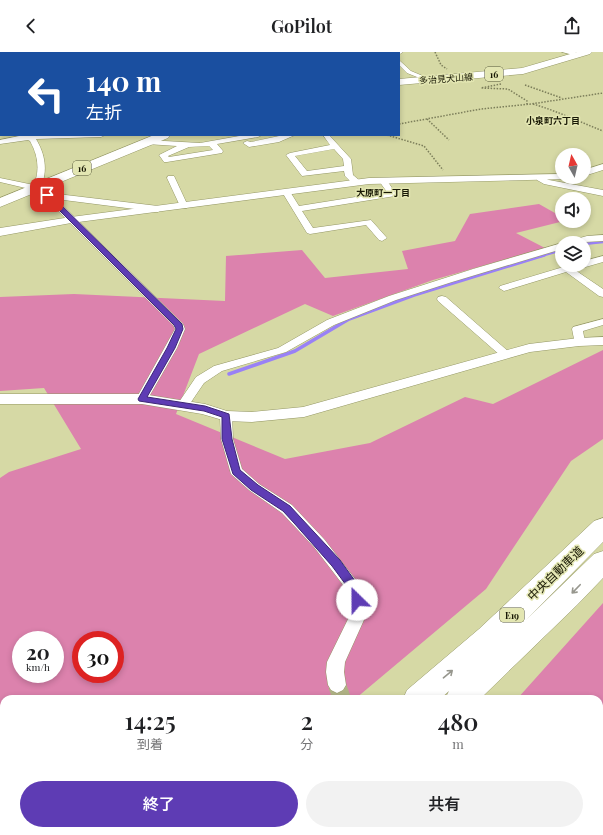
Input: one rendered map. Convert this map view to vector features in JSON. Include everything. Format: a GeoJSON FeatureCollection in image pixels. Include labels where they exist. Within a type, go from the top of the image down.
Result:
{"type":"FeatureCollection","features":[{"type":"Feature","properties":{"kind":"highway","name":"中央自動車道"},"geometry":{"type":"LineString","coordinates":[[423,695],[452,671],[518,610],[603,527]]}},
{"type":"Feature","properties":{"kind":"highway","name":"E19"},"geometry":{"type":"LineString","coordinates":[[464,695],[568,597],[603,561]]}},
{"type":"Feature","properties":{"kind":"main road","name":"多治見犬山線"},"geometry":{"type":"LineString","coordinates":[[400,82],[524,70],[587,52]]}},
{"type":"Feature","properties":{"kind":"main road","name":"16"},"geometry":{"type":"LineString","coordinates":[[0,203],[42,191],[162,136]]}},
{"type":"Feature","properties":{"kind":"street"},"geometry":{"type":"LineString","coordinates":[[384,52],[400,52]]}},
{"type":"Feature","properties":{"kind":"street"},"geometry":{"type":"LineString","coordinates":[[565,52],[577,54]]}},
{"type":"Feature","properties":{"kind":"street"},"geometry":{"type":"LineString","coordinates":[[400,63],[409,72],[427,79]]}},
{"type":"Feature","properties":{"kind":"street"},"geometry":{"type":"LineString","coordinates":[[0,142],[29,136],[41,159],[42,191],[178,324],[180,329],[171,348],[142,399]]}},
{"type":"Feature","properties":{"kind":"street"},"geometry":{"type":"LineString","coordinates":[[147,142],[200,145],[252,136]]}},
{"type":"Feature","properties":{"kind":"street"},"geometry":{"type":"LineString","coordinates":[[240,138],[249,145],[288,136]]}},
{"type":"Feature","properties":{"kind":"street"},"geometry":{"type":"LineString","coordinates":[[326,136],[347,160],[349,176],[356,182]]}},
{"type":"Feature","properties":{"kind":"street"},"geometry":{"type":"LineString","coordinates":[[187,144],[163,155],[167,160],[219,151],[211,143]]}},
{"type":"Feature","properties":{"kind":"street"},"geometry":{"type":"LineString","coordinates":[[336,146],[290,155],[305,174],[348,168]]}},
{"type":"Feature","properties":{"kind":"street"},"geometry":{"type":"LineString","coordinates":[[591,171],[602,168]]}},
{"type":"Feature","properties":{"kind":"street"},"geometry":{"type":"LineString","coordinates":[[0,232],[71,220],[158,210],[356,182],[555,177]]}},
{"type":"Feature","properties":{"kind":"street"},"geometry":{"type":"LineString","coordinates":[[171,178],[184,206]]}},
{"type":"Feature","properties":{"kind":"street"},"geometry":{"type":"LineString","coordinates":[[540,178],[547,182],[603,193]]}},
{"type":"Feature","properties":{"kind":"street"},"geometry":{"type":"LineString","coordinates":[[0,180],[42,191],[158,210]]}},
{"type":"Feature","properties":{"kind":"street"},"geometry":{"type":"LineString","coordinates":[[296,209],[392,194],[383,181]]}},
{"type":"Feature","properties":{"kind":"street"},"geometry":{"type":"LineString","coordinates":[[594,192],[603,190]]}},
{"type":"Feature","properties":{"kind":"street"},"geometry":{"type":"LineString","coordinates":[[286,192],[310,231],[368,222],[382,238]]}},
{"type":"Feature","properties":{"kind":"street"},"geometry":{"type":"LineString","coordinates":[[591,239],[603,238]]}},
{"type":"Feature","properties":{"kind":"street"},"geometry":{"type":"LineString","coordinates":[[183,405],[191,390],[201,379],[211,372],[282,350],[336,320],[406,293],[555,248]]}},
{"type":"Feature","properties":{"kind":"street"},"geometry":{"type":"LineString","coordinates":[[591,262],[603,259]]}},
{"type":"Feature","properties":{"kind":"street"},"geometry":{"type":"LineString","coordinates":[[504,288],[555,272]]}},
{"type":"Feature","properties":{"kind":"street"},"geometry":{"type":"LineString","coordinates":[[573,272],[603,294]]}},
{"type":"Feature","properties":{"kind":"street"},"geometry":{"type":"LineString","coordinates":[[442,299],[505,354]]}},
{"type":"Feature","properties":{"kind":"street"},"geometry":{"type":"LineString","coordinates":[[579,342],[577,329],[603,322]]}},
{"type":"Feature","properties":{"kind":"street"},"geometry":{"type":"LineString","coordinates":[[0,399],[142,399],[205,409],[226,416],[252,417],[304,412],[529,348],[579,342],[603,341]]}},
{"type":"Feature","properties":{"kind":"street"},"geometry":{"type":"LineString","coordinates":[[226,416],[227,439],[236,471],[254,487],[287,509],[319,543],[354,588],[360,611],[336,662],[335,672],[337,684]]}},
{"type":"Feature","properties":{"kind":"path"},"geometry":{"type":"LineString","coordinates":[[435,52],[441,65],[456,77]]}},
{"type":"Feature","properties":{"kind":"path"},"geometry":{"type":"LineString","coordinates":[[496,82],[502,83],[481,88],[506,89]]}},
{"type":"Feature","properties":{"kind":"path"},"geometry":{"type":"LineString","coordinates":[[525,85],[563,98]]}},
{"type":"Feature","properties":{"kind":"path"},"geometry":{"type":"LineString","coordinates":[[490,86],[506,89],[527,101],[527,104]]}},
{"type":"Feature","properties":{"kind":"path"},"geometry":{"type":"LineString","coordinates":[[400,124],[481,109],[531,104],[603,93]]}},
{"type":"Feature","properties":{"kind":"path"},"geometry":{"type":"LineString","coordinates":[[531,104],[556,111],[567,117],[603,131]]}},
{"type":"Feature","properties":{"kind":"path"},"geometry":{"type":"LineString","coordinates":[[427,119],[449,140]]}},
{"type":"Feature","properties":{"kind":"path"},"geometry":{"type":"LineString","coordinates":[[390,136],[424,146],[438,165],[452,179]]}},
{"type":"Feature","properties":{"kind":"shaded area"},"geometry":{"type":"Polygon","coordinates":[[[539,204],[555,213],[555,223],[516,233],[545,248],[433,280],[333,316],[305,304],[199,354],[176,414],[285,459],[370,443],[465,397],[493,404],[603,350],[603,439],[571,461],[486,589],[360,695],[0,695],[0,478],[9,472],[81,449],[44,388],[0,391],[0,297],[74,294],[225,301],[226,256],[302,250],[325,278],[408,269],[402,251],[455,241],[470,214],[539,204]]]}},
{"type":"Feature","properties":{"kind":"shaded area"},"geometry":{"type":"Polygon","coordinates":[[[603,603],[603,695],[521,695],[603,603]]]}},
{"type":"Feature","properties":{"kind":"waterway"},"geometry":{"type":"LineString","coordinates":[[591,243],[603,242]]}},
{"type":"Feature","properties":{"kind":"waterway"},"geometry":{"type":"LineString","coordinates":[[541,256],[555,252]]}},
{"type":"Feature","properties":{"kind":"waterway"},"geometry":{"type":"LineString","coordinates":[[229,374],[295,351],[349,319],[414,295],[544,255]]}},
{"type":"Feature","properties":{"kind":"tunnel"},"geometry":{"type":"LineString","coordinates":[[337,685],[341,695]]}},
{"type":"Feature","properties":{"kind":"district","name":"小泉町六丁目"},"geometry":{"type":"Point","coordinates":[553,120]}},
{"type":"Feature","properties":{"kind":"district","name":"大原町一丁目"},"geometry":{"type":"Point","coordinates":[383,192]}},
{"type":"Feature","properties":{"kind":"route"},"geometry":{"type":"LineString","coordinates":[[47,195],[178,324],[180,329],[178,334],[142,399],[205,409],[226,416],[227,439],[236,471],[254,487],[287,509],[319,543],[354,588],[357,600]]}}]}
